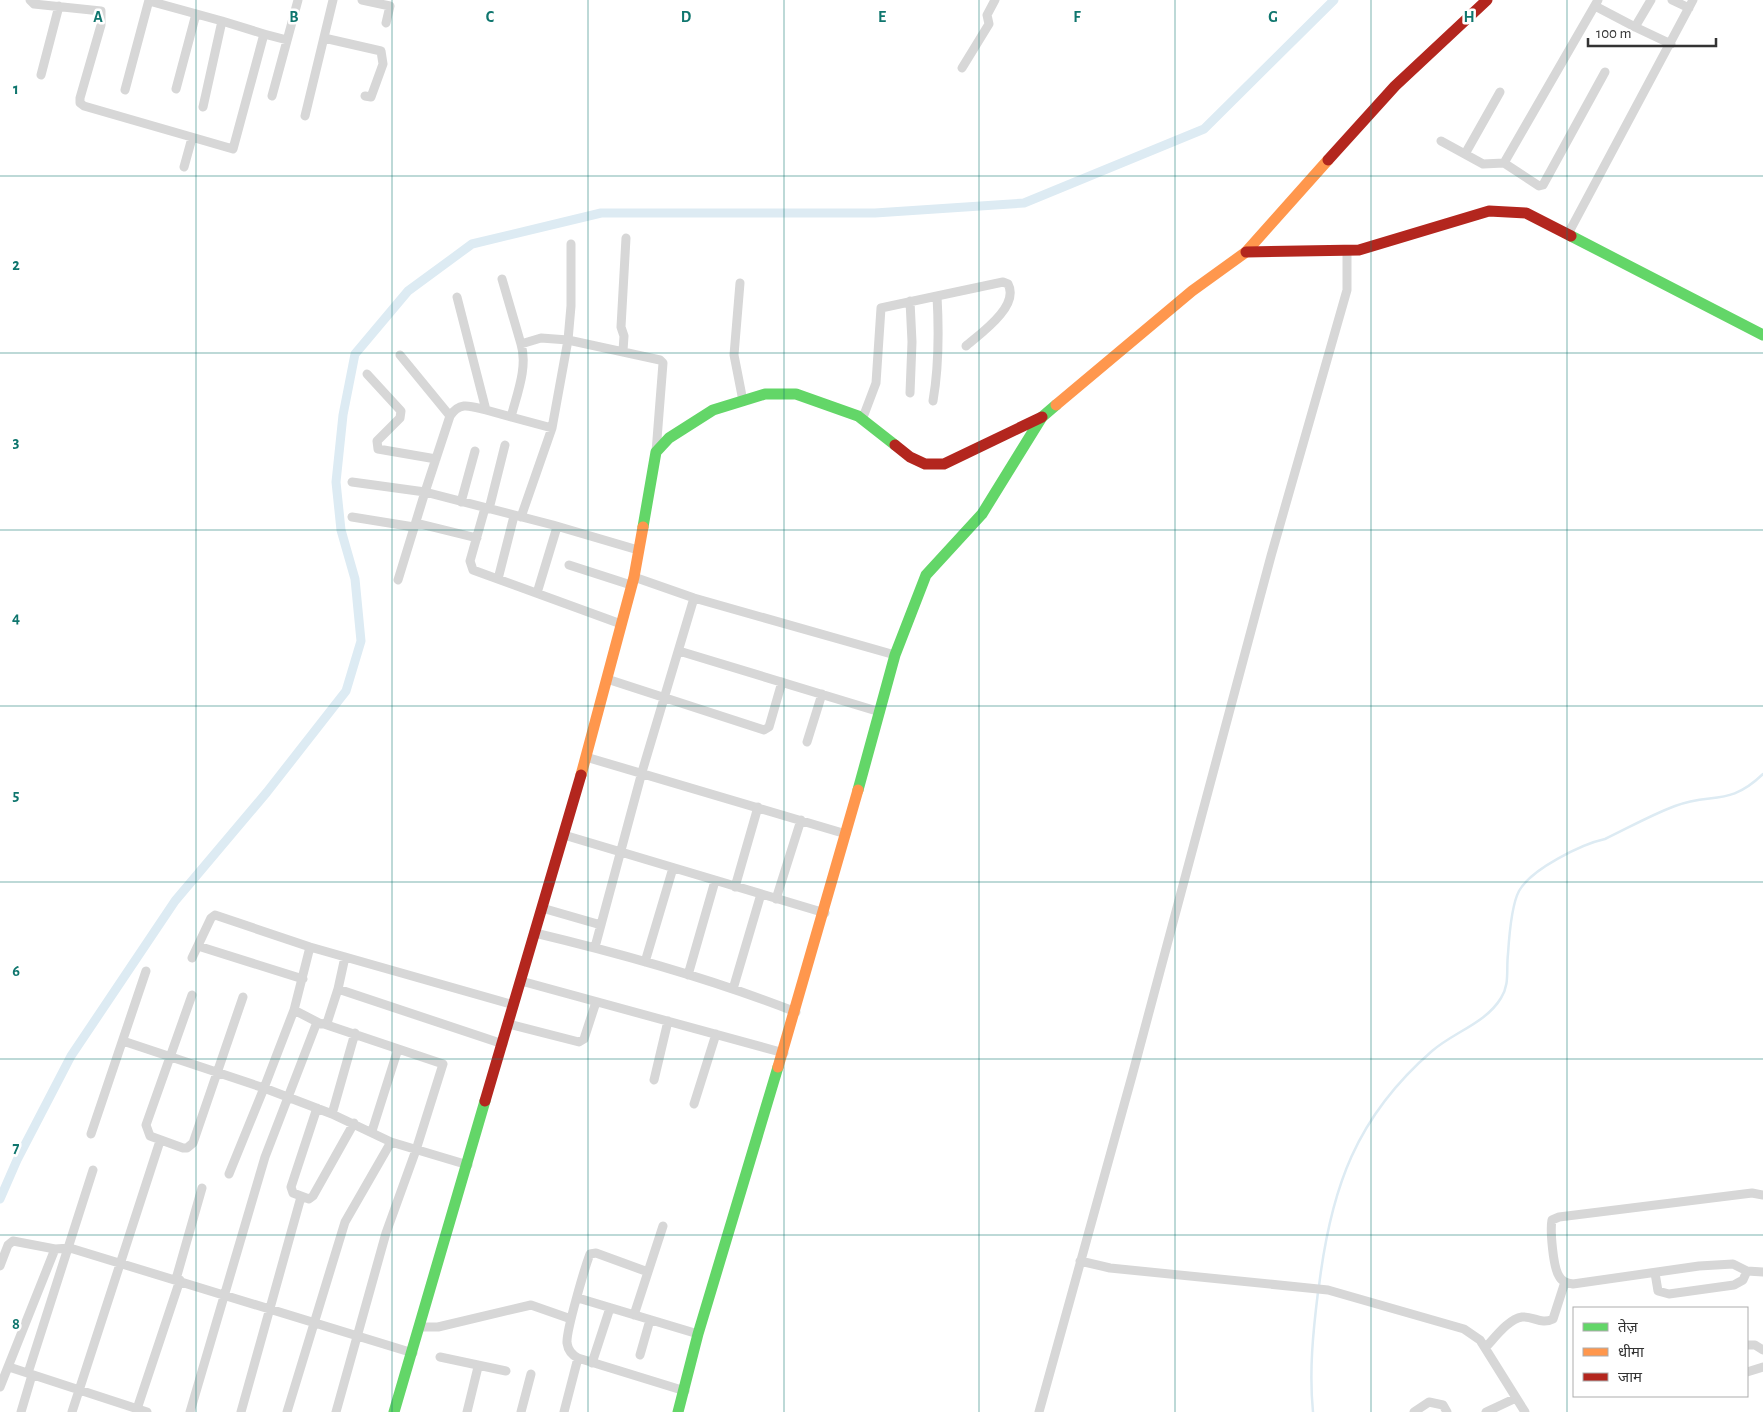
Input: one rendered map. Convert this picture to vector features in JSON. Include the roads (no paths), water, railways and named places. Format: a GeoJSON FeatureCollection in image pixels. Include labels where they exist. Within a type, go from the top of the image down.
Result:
{"type":"FeatureCollection","features":[{"type":"Feature","properties":{"kind":"street"},"geometry":{"type":"LineString","coordinates":[[30,0],[34,4],[97,9],[101,11],[102,15],[80,103],[84,106],[233,149],[264,34]]}},
{"type":"Feature","properties":{"kind":"street"},"geometry":{"type":"LineString","coordinates":[[272,96],[298,0]]}},
{"type":"Feature","properties":{"kind":"street"},"geometry":{"type":"LineString","coordinates":[[305,116],[333,0]]}},
{"type":"Feature","properties":{"kind":"street"},"geometry":{"type":"LineString","coordinates":[[362,0],[390,6],[386,23]]}},
{"type":"Feature","properties":{"kind":"street"},"geometry":{"type":"LineString","coordinates":[[962,68],[989,24],[987,15],[995,0]]}},
{"type":"Feature","properties":{"kind":"street"},"geometry":{"type":"LineString","coordinates":[[656,452],[669,438],[714,410],[765,394],[796,394],[862,420],[910,457],[925,464],[944,464],[1042,416],[1192,290],[1246,252],[1395,86],[1487,0]]}},
{"type":"Feature","properties":{"kind":"street"},"geometry":{"type":"LineString","coordinates":[[1635,27],[1651,0]]}},
{"type":"Feature","properties":{"kind":"street"},"geometry":{"type":"LineString","coordinates":[[1568,234],[1691,4],[1672,0]]}},
{"type":"Feature","properties":{"kind":"street"},"geometry":{"type":"LineString","coordinates":[[124,90],[149,1],[288,40]]}},
{"type":"Feature","properties":{"kind":"street"},"geometry":{"type":"LineString","coordinates":[[1504,163],[1597,3],[1635,27],[1671,44]]}},
{"type":"Feature","properties":{"kind":"street"},"geometry":{"type":"LineString","coordinates":[[41,75],[59,6]]}},
{"type":"Feature","properties":{"kind":"street"},"geometry":{"type":"LineString","coordinates":[[176,89],[196,14]]}},
{"type":"Feature","properties":{"kind":"street"},"geometry":{"type":"LineString","coordinates":[[203,107],[222,22]]}},
{"type":"Feature","properties":{"kind":"street"},"geometry":{"type":"LineString","coordinates":[[324,38],[381,51],[383,64],[372,97],[365,96]]}},
{"type":"Feature","properties":{"kind":"street"},"geometry":{"type":"LineString","coordinates":[[1441,141],[1483,164],[1504,163],[1539,186],[1543,185],[1605,72]]}},
{"type":"Feature","properties":{"kind":"street"},"geometry":{"type":"LineString","coordinates":[[1466,154],[1500,92]]}},
{"type":"Feature","properties":{"kind":"street"},"geometry":{"type":"LineString","coordinates":[[184,167],[192,138]]}},
{"type":"Feature","properties":{"kind":"street"},"geometry":{"type":"LineString","coordinates":[[1246,252],[1359,250],[1495,210],[1526,213],[1763,335]]}},
{"type":"Feature","properties":{"kind":"street"},"geometry":{"type":"LineString","coordinates":[[623,351],[624,336],[621,327],[626,238]]}},
{"type":"Feature","properties":{"kind":"street"},"geometry":{"type":"LineString","coordinates":[[498,579],[518,516],[552,428],[568,340],[571,306],[572,244]]}},
{"type":"Feature","properties":{"kind":"street"},"geometry":{"type":"LineString","coordinates":[[1039,1412],[1269,565],[1347,290],[1347,250]]}},
{"type":"Feature","properties":{"kind":"street"},"geometry":{"type":"LineString","coordinates":[[502,279],[521,344],[524,362],[511,417]]}},
{"type":"Feature","properties":{"kind":"street"},"geometry":{"type":"LineString","coordinates":[[862,420],[876,383],[881,308],[1003,282],[1008,284],[1010,287],[1009,299],[1002,314],[966,346]]}},
{"type":"Feature","properties":{"kind":"street"},"geometry":{"type":"LineString","coordinates":[[740,283],[735,360],[743,401]]}},
{"type":"Feature","properties":{"kind":"street"},"geometry":{"type":"LineString","coordinates":[[933,401],[939,325],[937,296]]}},
{"type":"Feature","properties":{"kind":"street"},"geometry":{"type":"LineString","coordinates":[[457,297],[486,410]]}},
{"type":"Feature","properties":{"kind":"street"},"geometry":{"type":"LineString","coordinates":[[910,301],[912,342],[910,393]]}},
{"type":"Feature","properties":{"kind":"street"},"geometry":{"type":"LineString","coordinates":[[398,1411],[413,1353],[564,835],[607,679],[632,581],[656,452],[663,363],[660,360],[568,340],[541,338],[521,344]]}},
{"type":"Feature","properties":{"kind":"street"},"geometry":{"type":"LineString","coordinates":[[400,355],[450,416]]}},
{"type":"Feature","properties":{"kind":"street"},"geometry":{"type":"LineString","coordinates":[[367,374],[401,411],[400,418],[377,441],[378,449],[436,459]]}},
{"type":"Feature","properties":{"kind":"street"},"geometry":{"type":"LineString","coordinates":[[398,580],[424,492],[450,416],[456,407],[464,405],[552,428]]}},
{"type":"Feature","properties":{"kind":"street"},"geometry":{"type":"LineString","coordinates":[[678,1412],[685,1391],[698,1334],[825,913],[895,655],[926,575],[982,514],[1042,416]]}},
{"type":"Feature","properties":{"kind":"street"},"geometry":{"type":"LineString","coordinates":[[505,446],[477,538],[471,568],[621,624]]}},
{"type":"Feature","properties":{"kind":"street"},"geometry":{"type":"LineString","coordinates":[[461,502],[475,451]]}},
{"type":"Feature","properties":{"kind":"street"},"geometry":{"type":"LineString","coordinates":[[352,482],[424,492],[638,550]]}},
{"type":"Feature","properties":{"kind":"street"},"geometry":{"type":"LineString","coordinates":[[352,517],[415,525],[477,538]]}},
{"type":"Feature","properties":{"kind":"street"},"geometry":{"type":"LineString","coordinates":[[536,593],[557,527]]}},
{"type":"Feature","properties":{"kind":"street"},"geometry":{"type":"LineString","coordinates":[[569,565],[895,655]]}},
{"type":"Feature","properties":{"kind":"street"},"geometry":{"type":"LineString","coordinates":[[595,947],[642,772],[694,598]]}},
{"type":"Feature","properties":{"kind":"street"},"geometry":{"type":"LineString","coordinates":[[679,651],[880,712]]}},
{"type":"Feature","properties":{"kind":"street"},"geometry":{"type":"LineString","coordinates":[[607,679],[764,730],[769,727],[782,682]]}},
{"type":"Feature","properties":{"kind":"street"},"geometry":{"type":"LineString","coordinates":[[807,742],[822,694]]}},
{"type":"Feature","properties":{"kind":"street"},"geometry":{"type":"LineString","coordinates":[[586,757],[642,772],[846,834]]}},
{"type":"Feature","properties":{"kind":"street"},"geometry":{"type":"LineString","coordinates":[[735,886],[758,807]]}},
{"type":"Feature","properties":{"kind":"street"},"geometry":{"type":"LineString","coordinates":[[776,899],[801,820]]}},
{"type":"Feature","properties":{"kind":"street"},"geometry":{"type":"LineString","coordinates":[[564,835],[825,913]]}},
{"type":"Feature","properties":{"kind":"street"},"geometry":{"type":"LineString","coordinates":[[645,962],[673,868]]}},
{"type":"Feature","properties":{"kind":"street"},"geometry":{"type":"LineString","coordinates":[[688,976],[715,881]]}},
{"type":"Feature","properties":{"kind":"street"},"geometry":{"type":"LineString","coordinates":[[733,989],[761,894]]}},
{"type":"Feature","properties":{"kind":"street"},"geometry":{"type":"LineString","coordinates":[[542,908],[601,925]]}},
{"type":"Feature","properties":{"kind":"street"},"geometry":{"type":"LineString","coordinates":[[192,958],[210,918],[215,915],[310,947],[514,1005]]}},
{"type":"Feature","properties":{"kind":"street"},"geometry":{"type":"LineString","coordinates":[[535,933],[595,947],[645,962],[733,989],[796,1012]]}},
{"type":"Feature","properties":{"kind":"street"},"geometry":{"type":"LineString","coordinates":[[198,946],[302,979]]}},
{"type":"Feature","properties":{"kind":"street"},"geometry":{"type":"LineString","coordinates":[[229,1174],[294,1010],[310,947]]}},
{"type":"Feature","properties":{"kind":"street"},"geometry":{"type":"LineString","coordinates":[[190,1412],[225,1294],[244,1221],[287,1098],[320,1023],[329,1020],[345,957]]}},
{"type":"Feature","properties":{"kind":"street"},"geometry":{"type":"LineString","coordinates":[[91,1134],[146,971]]}},
{"type":"Feature","properties":{"kind":"street"},"geometry":{"type":"LineString","coordinates":[[521,981],[784,1053]]}},
{"type":"Feature","properties":{"kind":"street"},"geometry":{"type":"LineString","coordinates":[[338,989],[503,1044]]}},
{"type":"Feature","properties":{"kind":"street"},"geometry":{"type":"LineString","coordinates":[[192,995],[146,1125],[150,1136],[182,1148],[190,1146],[243,997]]}},
{"type":"Feature","properties":{"kind":"street"},"geometry":{"type":"LineString","coordinates":[[509,1024],[579,1042],[584,1039],[596,1002]]}},
{"type":"Feature","properties":{"kind":"street"},"geometry":{"type":"LineString","coordinates":[[294,1010],[320,1023],[355,1033],[443,1064],[416,1150],[386,1233],[336,1412]]}},
{"type":"Feature","properties":{"kind":"street"},"geometry":{"type":"LineString","coordinates":[[654,1080],[668,1020]]}},
{"type":"Feature","properties":{"kind":"street"},"geometry":{"type":"LineString","coordinates":[[332,1114],[355,1033]]}},
{"type":"Feature","properties":{"kind":"street"},"geometry":{"type":"LineString","coordinates":[[694,1104],[716,1034]]}},
{"type":"Feature","properties":{"kind":"street"},"geometry":{"type":"LineString","coordinates":[[123,1041],[170,1059],[217,1072],[318,1108],[354,1123],[391,1142],[468,1165]]}},
{"type":"Feature","properties":{"kind":"street"},"geometry":{"type":"LineString","coordinates":[[372,1132],[398,1049]]}},
{"type":"Feature","properties":{"kind":"street"},"geometry":{"type":"LineString","coordinates":[[318,1108],[291,1187],[293,1193],[301,1197],[309,1199],[313,1196],[354,1123]]}},
{"type":"Feature","properties":{"kind":"street"},"geometry":{"type":"LineString","coordinates":[[72,1412],[160,1141]]}},
{"type":"Feature","properties":{"kind":"street"},"geometry":{"type":"LineString","coordinates":[[287,1412],[345,1222],[391,1142]]}},
{"type":"Feature","properties":{"kind":"street"},"geometry":{"type":"LineString","coordinates":[[21,1412],[30,1374],[93,1170]]}},
{"type":"Feature","properties":{"kind":"street"},"geometry":{"type":"LineString","coordinates":[[137,1410],[178,1280],[202,1188]]}},
{"type":"Feature","properties":{"kind":"street"},"geometry":{"type":"LineString","coordinates":[[1763,1195],[1752,1194],[1559,1217],[1552,1220],[1550,1228],[1558,1276],[1565,1282],[1582,1284],[1699,1266],[1733,1264],[1747,1271],[1763,1272]]}},
{"type":"Feature","properties":{"kind":"street"},"geometry":{"type":"LineString","coordinates":[[241,1412],[301,1197]]}},
{"type":"Feature","properties":{"kind":"street"},"geometry":{"type":"LineString","coordinates":[[634,1315],[662,1226]]}},
{"type":"Feature","properties":{"kind":"street"},"geometry":{"type":"LineString","coordinates":[[0,1266],[8,1245],[13,1241],[55,1249],[70,1248],[122,1262],[413,1353]]}},
{"type":"Feature","properties":{"kind":"street"},"geometry":{"type":"LineString","coordinates":[[0,1387],[55,1249]]}},
{"type":"Feature","properties":{"kind":"street"},"geometry":{"type":"LineString","coordinates":[[648,1272],[592,1253],[589,1257],[571,1318],[567,1343],[571,1354],[578,1358],[685,1391]]}},
{"type":"Feature","properties":{"kind":"street"},"geometry":{"type":"LineString","coordinates":[[1080,1261],[1110,1268],[1328,1290],[1464,1329],[1480,1340],[1525,1412]]}},
{"type":"Feature","properties":{"kind":"street"},"geometry":{"type":"LineString","coordinates":[[1655,1274],[1658,1291],[1669,1294],[1734,1285],[1743,1280],[1747,1271]]}},
{"type":"Feature","properties":{"kind":"street"},"geometry":{"type":"LineString","coordinates":[[1485,1348],[1516,1318],[1527,1317],[1541,1322],[1553,1319],[1556,1315],[1565,1282]]}},
{"type":"Feature","properties":{"kind":"street"},"geometry":{"type":"LineString","coordinates":[[578,1298],[698,1334]]}},
{"type":"Feature","properties":{"kind":"street"},"geometry":{"type":"LineString","coordinates":[[421,1327],[438,1327],[532,1306],[571,1318]]}},
{"type":"Feature","properties":{"kind":"street"},"geometry":{"type":"LineString","coordinates":[[592,1363],[610,1308]]}},
{"type":"Feature","properties":{"kind":"street"},"geometry":{"type":"LineString","coordinates":[[640,1355],[650,1320]]}},
{"type":"Feature","properties":{"kind":"street"},"geometry":{"type":"LineString","coordinates":[[1748,1345],[1755,1345],[1763,1350]]}},
{"type":"Feature","properties":{"kind":"street"},"geometry":{"type":"LineString","coordinates":[[440,1356],[478,1367],[506,1371]]}},
{"type":"Feature","properties":{"kind":"street"},"geometry":{"type":"LineString","coordinates":[[564,1412],[578,1358]]}},
{"type":"Feature","properties":{"kind":"street"},"geometry":{"type":"LineString","coordinates":[[9,1367],[147,1412]]}},
{"type":"Feature","properties":{"kind":"street"},"geometry":{"type":"LineString","coordinates":[[467,1412],[478,1367]]}},
{"type":"Feature","properties":{"kind":"street"},"geometry":{"type":"LineString","coordinates":[[1748,1372],[1763,1367]]}},
{"type":"Feature","properties":{"kind":"street"},"geometry":{"type":"LineString","coordinates":[[521,1412],[531,1374]]}},
{"type":"Feature","properties":{"kind":"street"},"geometry":{"type":"LineString","coordinates":[[1486,1412],[1516,1398]]}},
{"type":"Feature","properties":{"kind":"street"},"geometry":{"type":"LineString","coordinates":[[1414,1412],[1429,1402],[1442,1405],[1447,1412]]}},
{"type":"Feature","properties":{"kind":"waterway"},"geometry":{"type":"LineString","coordinates":[[0,1199],[17,1160],[71,1056],[175,901],[267,792],[346,691],[361,641],[355,579],[341,530],[336,482],[343,415],[355,354],[408,291],[472,244],[601,213],[875,213],[1024,203],[1204,129],[1334,0]]}},
{"type":"Feature","properties":{"kind":"waterway"},"geometry":{"type":"LineString","coordinates":[[1319,1286],[1324,1250],[1340,1186],[1351,1156],[1366,1129],[1384,1102],[1406,1076],[1441,1044],[1487,1014],[1495,1007],[1504,993],[1507,982],[1507,960],[1513,912],[1519,891],[1525,883],[1545,866],[1584,846],[1605,839],[1648,817],[1675,806],[1730,795],[1740,791],[1763,774]]}},
{"type":"Feature","properties":{"kind":"waterway"},"geometry":{"type":"LineString","coordinates":[[1313,1412],[1312,1352],[1318,1292]]}}]}
